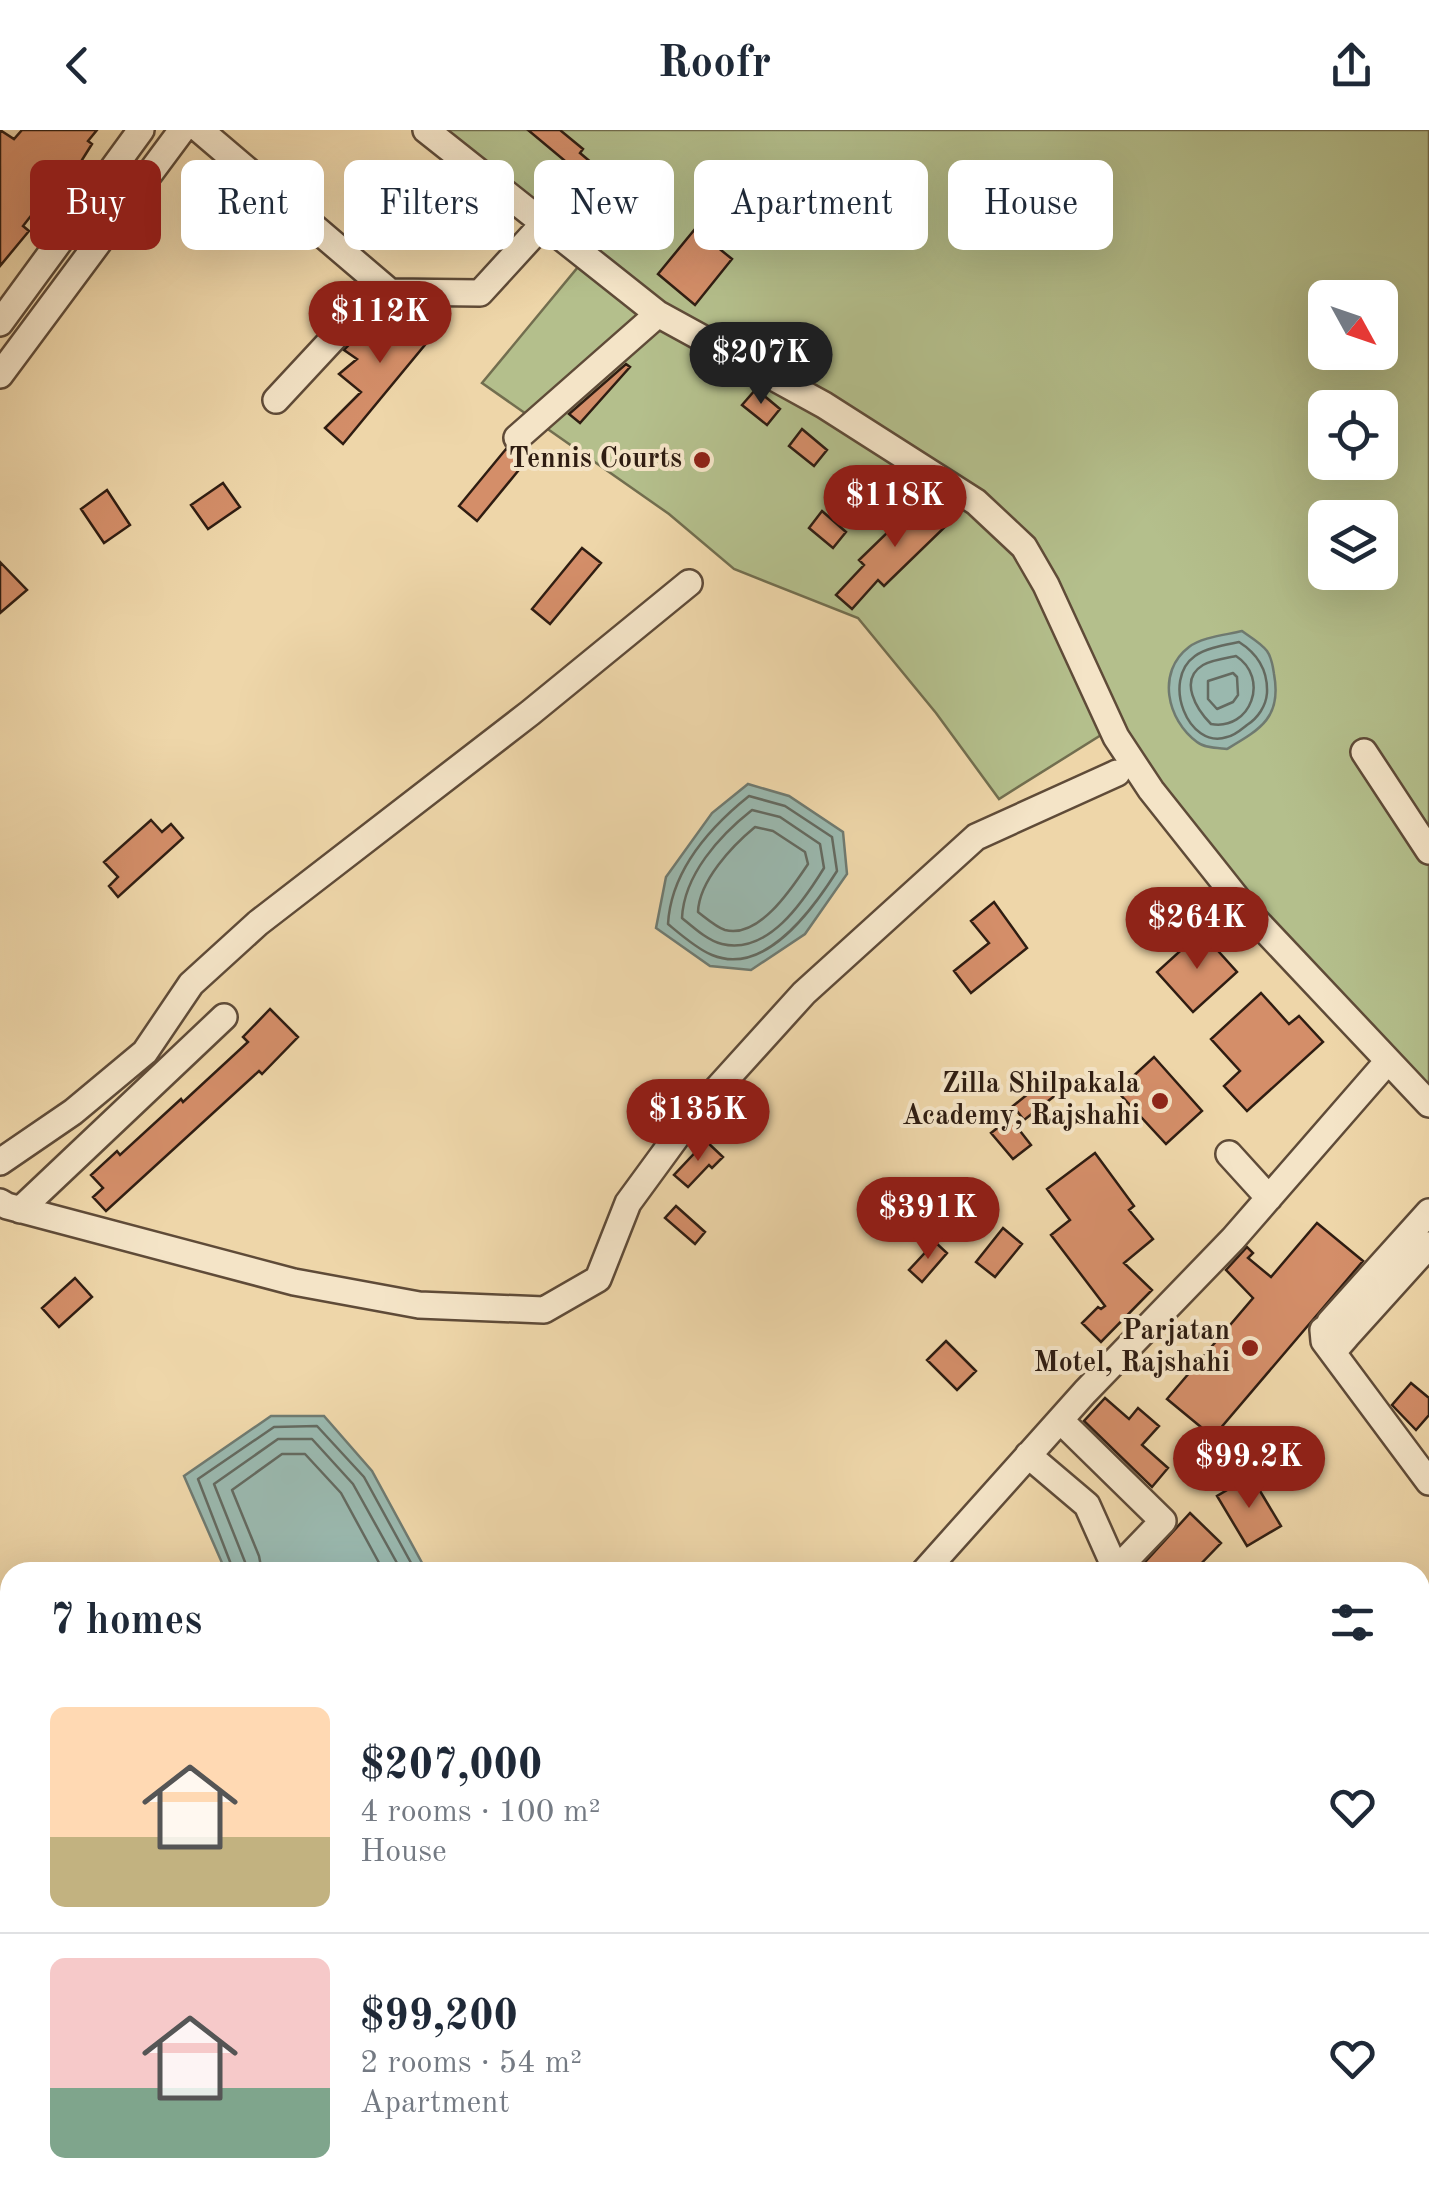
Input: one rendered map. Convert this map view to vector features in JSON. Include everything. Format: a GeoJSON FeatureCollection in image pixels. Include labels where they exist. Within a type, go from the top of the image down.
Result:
{"type":"FeatureCollection","features":[{"type":"Feature","properties":{"kind":"street"},"geometry":{"type":"LineString","coordinates":[[0,323],[141,130]]}},
{"type":"Feature","properties":{"kind":"street"},"geometry":{"type":"LineString","coordinates":[[0,375],[182,130]]}},
{"type":"Feature","properties":{"kind":"street"},"geometry":{"type":"LineString","coordinates":[[200,130],[390,292],[480,293],[534,233]]}},
{"type":"Feature","properties":{"kind":"street"},"geometry":{"type":"LineString","coordinates":[[426,130],[534,214]]}},
{"type":"Feature","properties":{"kind":"street"},"geometry":{"type":"LineString","coordinates":[[579,250],[658,314],[824,406],[976,502],[1024,547],[1116,737],[1151,790],[1247,911],[1429,1104]]}},
{"type":"Feature","properties":{"kind":"street"},"geometry":{"type":"LineString","coordinates":[[276,400],[382,286]]}},
{"type":"Feature","properties":{"kind":"street"},"geometry":{"type":"LineString","coordinates":[[518,438],[658,314]]}},
{"type":"Feature","properties":{"kind":"street"},"geometry":{"type":"LineString","coordinates":[[0,1162],[73,1112],[146,1052],[191,984],[258,923],[530,713],[689,583]]}},
{"type":"Feature","properties":{"kind":"street"},"geometry":{"type":"LineString","coordinates":[[1364,752],[1429,851]]}},
{"type":"Feature","properties":{"kind":"street"},"geometry":{"type":"LineString","coordinates":[[10,1206],[294,1282],[419,1304],[544,1310],[598,1280],[628,1202],[688,1121],[804,994],[976,836],[1117,773]]}},
{"type":"Feature","properties":{"kind":"street"},"geometry":{"type":"LineString","coordinates":[[10,1206],[224,1016]]}},
{"type":"Feature","properties":{"kind":"street"},"geometry":{"type":"LineString","coordinates":[[933,1562],[1268,1198],[1388,1060]]}},
{"type":"Feature","properties":{"kind":"street"},"geometry":{"type":"LineString","coordinates":[[1229,1154],[1268,1198]]}},
{"type":"Feature","properties":{"kind":"street"},"geometry":{"type":"LineString","coordinates":[[1334,1333],[1429,1212]]}},
{"type":"Feature","properties":{"kind":"street"},"geometry":{"type":"LineString","coordinates":[[1334,1333],[1429,1245]]}},
{"type":"Feature","properties":{"kind":"street"},"geometry":{"type":"LineString","coordinates":[[1334,1333],[1429,1482]]}},
{"type":"Feature","properties":{"kind":"street"},"geometry":{"type":"LineString","coordinates":[[1060,1420],[1164,1521],[1124,1562]]}},
{"type":"Feature","properties":{"kind":"street"},"geometry":{"type":"LineString","coordinates":[[1028,1455],[1086,1504],[1112,1562]]}},
{"type":"Feature","properties":{"kind":"green space"},"geometry":{"type":"Polygon","coordinates":[[[435,130],[1429,130],[1429,1086],[1364,1023],[1197,838],[1142,769],[1030,543],[660,307],[588,250],[674,250],[674,160],[534,160],[534,208],[514,192],[514,160],[473,160],[435,130]]]}},
{"type":"Feature","properties":{"kind":"green space"},"geometry":{"type":"Polygon","coordinates":[[[583,261],[883,448],[1020,548],[1109,730],[999,799],[936,713],[858,618],[734,569],[669,514],[482,383],[583,261]]]}},
{"type":"Feature","properties":{"kind":"water"},"geometry":{"type":"Polygon","coordinates":[[[1242,631],[1269,654],[1276,689],[1272,711],[1259,728],[1227,749],[1203,745],[1187,733],[1173,709],[1169,696],[1172,669],[1194,644],[1242,631]]]}},
{"type":"Feature","properties":{"kind":"water"},"geometry":{"type":"Polygon","coordinates":[[[748,784],[789,796],[843,832],[847,874],[805,934],[751,970],[710,966],[656,928],[666,877],[712,813],[748,784]]]}},
{"type":"Feature","properties":{"kind":"water"},"geometry":{"type":"Polygon","coordinates":[[[271,1416],[324,1416],[372,1471],[422,1562],[222,1562],[184,1476],[271,1416]]]}},
{"type":"Feature","properties":{"kind":"building"},"geometry":{"type":"Polygon","coordinates":[[[0,130],[14,139],[22,130],[97,130],[88,141],[92,144],[82,160],[30,160],[30,217],[23,226],[29,231],[0,266],[0,130]]]}},
{"type":"Feature","properties":{"kind":"building"},"geometry":{"type":"Polygon","coordinates":[[[528,130],[560,130],[583,149],[580,153],[588,160],[564,160],[528,130]]]}},
{"type":"Feature","properties":{"kind":"building"},"geometry":{"type":"Polygon","coordinates":[[[694,230],[694,250],[721,250],[732,259],[695,305],[658,274],[694,230]]]}},
{"type":"Feature","properties":{"kind":"building"},"geometry":{"type":"Polygon","coordinates":[[[419,309],[443,323],[343,444],[325,428],[361,392],[339,374],[357,359],[344,350],[369,324],[384,336],[419,309]]]}},
{"type":"Feature","properties":{"kind":"building"},"geometry":{"type":"Polygon","coordinates":[[[626,364],[630,367],[580,423],[569,414],[626,364]]]}},
{"type":"Feature","properties":{"kind":"building"},"geometry":{"type":"Polygon","coordinates":[[[756,389],[780,409],[767,425],[742,405],[756,389]]]}},
{"type":"Feature","properties":{"kind":"building"},"geometry":{"type":"Polygon","coordinates":[[[802,429],[827,450],[814,466],[789,446],[802,429]]]}},
{"type":"Feature","properties":{"kind":"building"},"geometry":{"type":"Polygon","coordinates":[[[506,449],[527,460],[477,521],[459,506],[506,449]]]}},
{"type":"Feature","properties":{"kind":"building"},"geometry":{"type":"Polygon","coordinates":[[[223,483],[240,507],[208,529],[191,505],[223,483]]]}},
{"type":"Feature","properties":{"kind":"building"},"geometry":{"type":"Polygon","coordinates":[[[107,490],[130,525],[104,543],[81,509],[107,490]]]}},
{"type":"Feature","properties":{"kind":"building"},"geometry":{"type":"Polygon","coordinates":[[[925,496],[950,522],[884,586],[878,580],[852,609],[836,595],[864,565],[859,560],[925,496]]]}},
{"type":"Feature","properties":{"kind":"building"},"geometry":{"type":"Polygon","coordinates":[[[822,511],[846,532],[833,548],[809,528],[822,511]]]}},
{"type":"Feature","properties":{"kind":"building"},"geometry":{"type":"Polygon","coordinates":[[[582,548],[601,563],[550,624],[532,609],[582,548]]]}},
{"type":"Feature","properties":{"kind":"building"},"geometry":{"type":"Polygon","coordinates":[[[0,562],[27,590],[0,613],[0,562]]]}},
{"type":"Feature","properties":{"kind":"building"},"geometry":{"type":"Polygon","coordinates":[[[151,820],[162,832],[171,824],[183,838],[118,897],[109,886],[118,877],[104,862],[151,820]]]}},
{"type":"Feature","properties":{"kind":"building"},"geometry":{"type":"Polygon","coordinates":[[[994,902],[1027,948],[971,993],[954,971],[989,943],[971,921],[994,902]]]}},
{"type":"Feature","properties":{"kind":"building"},"geometry":{"type":"Polygon","coordinates":[[[1201,932],[1237,972],[1193,1012],[1157,972],[1201,932]]]}},
{"type":"Feature","properties":{"kind":"building"},"geometry":{"type":"Polygon","coordinates":[[[1261,993],[1289,1024],[1299,1016],[1323,1042],[1247,1111],[1224,1086],[1240,1071],[1211,1039],[1261,993]]]}},
{"type":"Feature","properties":{"kind":"building"},"geometry":{"type":"Polygon","coordinates":[[[270,1009],[298,1037],[262,1074],[259,1071],[106,1211],[93,1197],[103,1188],[91,1175],[117,1151],[120,1155],[181,1099],[183,1102],[248,1042],[243,1037],[270,1009]]]}},
{"type":"Feature","properties":{"kind":"building","name":"Zilla Shilpakala Academy, Rajshahi"},"geometry":{"type":"Polygon","coordinates":[[[1154,1057],[1202,1111],[1166,1144],[1117,1091],[1154,1057]]]}},
{"type":"Feature","properties":{"kind":"building"},"geometry":{"type":"Polygon","coordinates":[[[1045,1080],[1057,1094],[1024,1120],[1013,1106],[1045,1080]]]}},
{"type":"Feature","properties":{"kind":"building"},"geometry":{"type":"Polygon","coordinates":[[[1010,1118],[1031,1145],[1013,1159],[991,1133],[1010,1118]]]}},
{"type":"Feature","properties":{"kind":"building"},"geometry":{"type":"Polygon","coordinates":[[[706,1141],[723,1157],[712,1168],[709,1165],[688,1187],[674,1175],[706,1141]]]}},
{"type":"Feature","properties":{"kind":"building"},"geometry":{"type":"Polygon","coordinates":[[[1095,1153],[1134,1206],[1129,1210],[1153,1239],[1124,1263],[1152,1290],[1101,1342],[1082,1323],[1098,1307],[1105,1306],[1051,1235],[1070,1220],[1047,1189],[1095,1153]]]}},
{"type":"Feature","properties":{"kind":"building"},"geometry":{"type":"Polygon","coordinates":[[[676,1206],[705,1232],[695,1244],[665,1218],[676,1206]]]}},
{"type":"Feature","properties":{"kind":"building","name":"Parjatan Motel, Rajshahi"},"geometry":{"type":"Polygon","coordinates":[[[1317,1223],[1363,1261],[1213,1437],[1167,1399],[1253,1298],[1226,1270],[1247,1247],[1253,1253],[1248,1258],[1271,1277],[1317,1223]]]}},
{"type":"Feature","properties":{"kind":"building"},"geometry":{"type":"Polygon","coordinates":[[[1003,1228],[1022,1244],[995,1277],[976,1262],[1003,1228]]]}},
{"type":"Feature","properties":{"kind":"building"},"geometry":{"type":"Polygon","coordinates":[[[935,1242],[947,1253],[922,1282],[909,1270],[935,1242]]]}},
{"type":"Feature","properties":{"kind":"building"},"geometry":{"type":"Polygon","coordinates":[[[75,1278],[92,1297],[59,1327],[42,1308],[75,1278]]]}},
{"type":"Feature","properties":{"kind":"building"},"geometry":{"type":"Polygon","coordinates":[[[946,1341],[976,1371],[957,1390],[927,1360],[946,1341]]]}},
{"type":"Feature","properties":{"kind":"building"},"geometry":{"type":"Polygon","coordinates":[[[1411,1383],[1429,1398],[1429,1415],[1416,1430],[1392,1405],[1411,1383]]]}},
{"type":"Feature","properties":{"kind":"building"},"geometry":{"type":"Polygon","coordinates":[[[1105,1398],[1129,1419],[1138,1408],[1159,1426],[1142,1445],[1168,1468],[1152,1487],[1084,1421],[1105,1398]]]}},
{"type":"Feature","properties":{"kind":"building"},"geometry":{"type":"Polygon","coordinates":[[[1251,1476],[1281,1526],[1247,1546],[1217,1496],[1251,1476]]]}},
{"type":"Feature","properties":{"kind":"building"},"geometry":{"type":"Polygon","coordinates":[[[1190,1513],[1221,1543],[1203,1562],[1145,1562],[1190,1513]]]}},
{"type":"Feature","properties":{"kind":"place","name":"Tennis Courts"},"geometry":{"type":"Point","coordinates":[702,460]}},
{"type":"Feature","properties":{"kind":"place","name":"Zilla Shilpakala Academy, Rajshahi"},"geometry":{"type":"Point","coordinates":[1160,1101]}},
{"type":"Feature","properties":{"kind":"place","name":"Parjatan Motel, Rajshahi"},"geometry":{"type":"Point","coordinates":[1250,1348]}}]}
